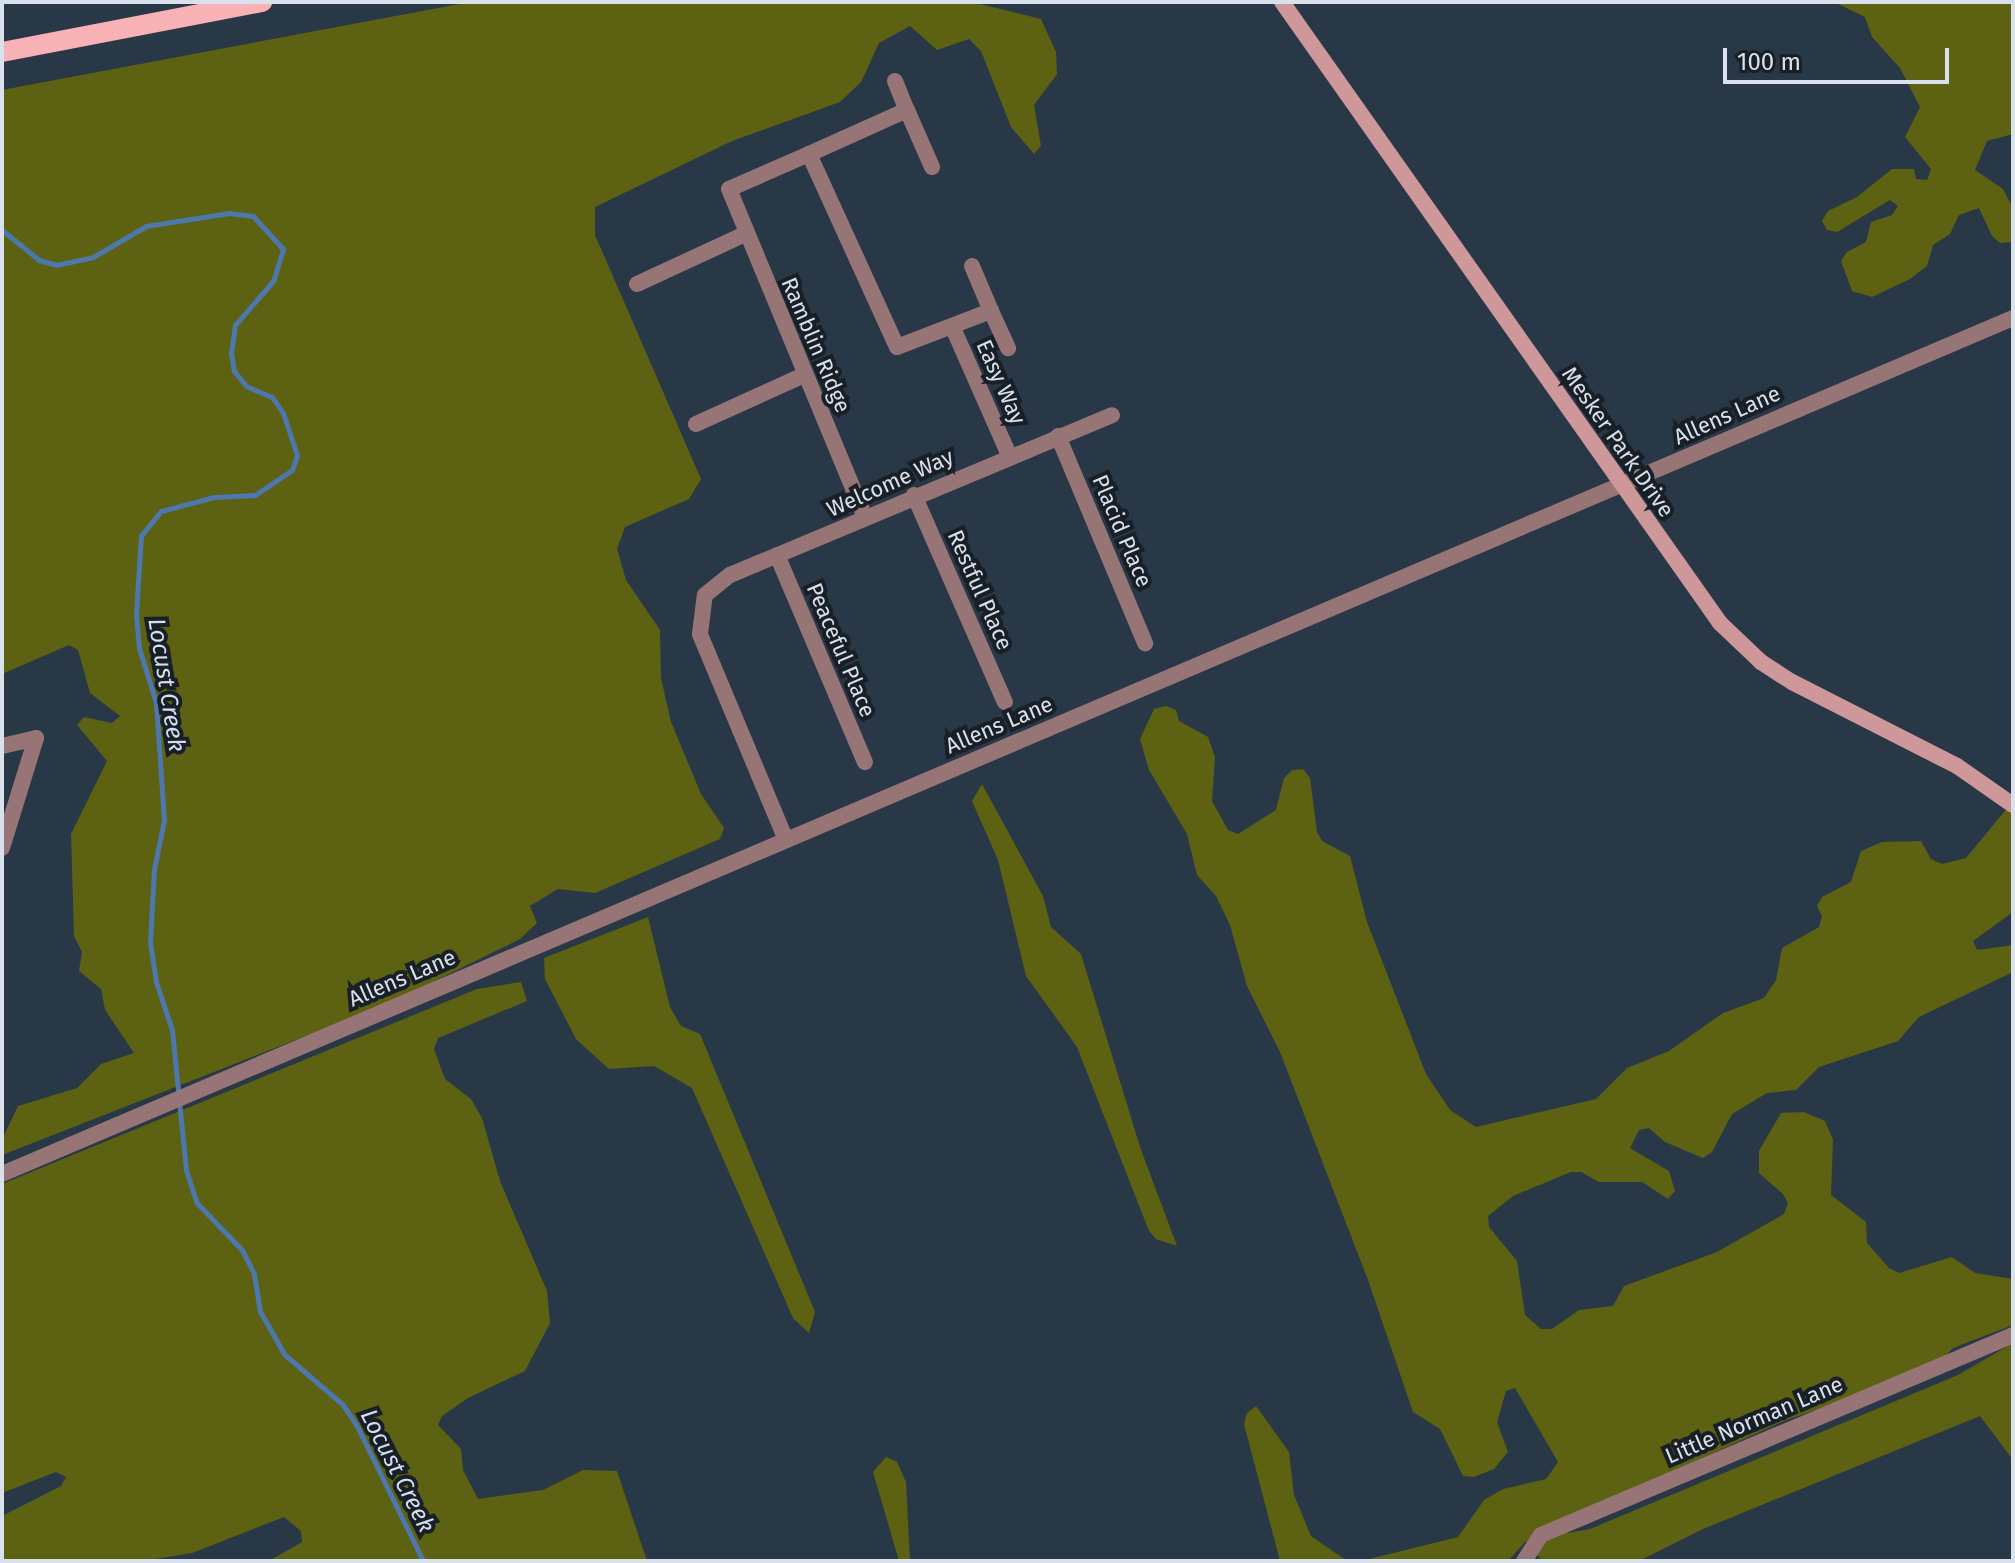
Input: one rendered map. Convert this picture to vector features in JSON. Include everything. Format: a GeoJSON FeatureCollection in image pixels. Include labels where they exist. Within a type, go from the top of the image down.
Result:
{"type":"FeatureCollection","features":[{"type":"Feature","properties":{"kind":"main road"},"geometry":{"type":"LineString","coordinates":[[2,52],[262,2]]}},
{"type":"Feature","properties":{"kind":"street","name":"Mesker Park Drive"},"geometry":{"type":"LineString","coordinates":[[1282,2],[1702,600],[1761,662],[1957,766],[2013,805]]}},
{"type":"Feature","properties":{"kind":"street"},"geometry":{"type":"LineString","coordinates":[[895,81],[932,167]]}},
{"type":"Feature","properties":{"kind":"street"},"geometry":{"type":"LineString","coordinates":[[907,110],[809,154],[897,347],[991,311]]}},
{"type":"Feature","properties":{"kind":"street","name":"Ramblin Ridge"},"geometry":{"type":"LineString","coordinates":[[809,154],[729,189],[745,234],[865,518]]}},
{"type":"Feature","properties":{"kind":"street"},"geometry":{"type":"LineString","coordinates":[[637,284],[745,234]]}},
{"type":"Feature","properties":{"kind":"street"},"geometry":{"type":"LineString","coordinates":[[972,266],[1008,348]]}},
{"type":"Feature","properties":{"kind":"street","name":"Allens Lane"},"geometry":{"type":"LineString","coordinates":[[2,1174],[159,1103],[2013,318]]}},
{"type":"Feature","properties":{"kind":"street","name":"Easy Way"},"geometry":{"type":"LineString","coordinates":[[953,328],[1009,455]]}},
{"type":"Feature","properties":{"kind":"street"},"geometry":{"type":"LineString","coordinates":[[696,424],[804,375]]}},
{"type":"Feature","properties":{"kind":"street","name":"Welcome Way"},"geometry":{"type":"LineString","coordinates":[[786,840],[700,634],[705,595],[722,580],[777,555],[1009,455],[1112,415]]}},
{"type":"Feature","properties":{"kind":"street","name":"Placid Place"},"geometry":{"type":"LineString","coordinates":[[1058,436],[1145,643]]}},
{"type":"Feature","properties":{"kind":"street","name":"Restful Place"},"geometry":{"type":"LineString","coordinates":[[914,495],[1005,702]]}},
{"type":"Feature","properties":{"kind":"street","name":"Peaceful Place"},"geometry":{"type":"LineString","coordinates":[[777,555],[865,762]]}},
{"type":"Feature","properties":{"kind":"street"},"geometry":{"type":"LineString","coordinates":[[2,746],[36,738],[2,848]]}},
{"type":"Feature","properties":{"kind":"street","name":"Little Norman Lane"},"geometry":{"type":"LineString","coordinates":[[1524,1561],[1541,1535],[2013,1335]]}},
{"type":"Feature","properties":{"kind":"shaded area"},"geometry":{"type":"Polygon","coordinates":[[[470,2],[980,4],[1041,19],[1056,52],[1057,74],[1034,105],[1041,146],[1034,154],[1011,127],[981,51],[969,39],[937,50],[910,26],[879,43],[861,82],[840,102],[732,141],[595,207],[595,235],[701,479],[689,499],[625,527],[617,549],[626,580],[660,630],[661,678],[671,722],[701,794],[724,828],[720,839],[595,893],[558,889],[530,906],[537,923],[520,939],[390,1003],[2,1155],[2,1139],[18,1106],[77,1088],[101,1064],[134,1053],[105,1010],[101,989],[79,971],[82,952],[74,936],[71,834],[107,761],[77,725],[84,717],[112,723],[120,716],[90,693],[78,650],[69,645],[2,674],[2,90],[470,2]]]}},
{"type":"Feature","properties":{"kind":"shaded area"},"geometry":{"type":"Polygon","coordinates":[[[1834,2],[2013,2],[2013,134],[1987,141],[1975,170],[2003,189],[2013,208],[2013,242],[2000,243],[1992,236],[1979,208],[1959,215],[1950,234],[1933,245],[1927,266],[1910,279],[1872,297],[1852,291],[1841,261],[1847,252],[1866,242],[1871,222],[1892,215],[1898,206],[1890,200],[1837,232],[1827,230],[1822,221],[1828,211],[1857,197],[1892,169],[1914,169],[1916,179],[1927,180],[1931,169],[1905,137],[1920,107],[1900,68],[1872,37],[1865,17],[1834,2]]]}},
{"type":"Feature","properties":{"kind":"shaded area"},"geometry":{"type":"Polygon","coordinates":[[[1166,706],[1176,710],[1179,721],[1208,737],[1215,757],[1212,801],[1228,830],[1238,834],[1276,810],[1284,778],[1292,770],[1303,769],[1310,778],[1317,832],[1322,841],[1350,856],[1367,922],[1426,1074],[1450,1110],[1476,1127],[1596,1099],[1627,1068],[1669,1051],[1723,1013],[1764,998],[1776,980],[1782,948],[1819,927],[1822,916],[1817,906],[1822,897],[1851,882],[1861,851],[1882,842],[1921,841],[1931,859],[1942,864],[1966,858],[2009,806],[2013,810],[2013,912],[1973,941],[1977,950],[2013,945],[2013,972],[1919,1017],[1898,1041],[1819,1067],[1796,1090],[1767,1093],[1732,1114],[1712,1152],[1703,1158],[1665,1142],[1649,1128],[1639,1130],[1630,1148],[1669,1171],[1675,1191],[1668,1199],[1642,1182],[1599,1182],[1581,1172],[1571,1172],[1513,1196],[1488,1216],[1489,1227],[1517,1261],[1525,1315],[1541,1329],[1552,1329],[1579,1310],[1613,1306],[1624,1286],[1717,1252],[1784,1214],[1788,1203],[1783,1194],[1759,1173],[1759,1151],[1781,1113],[1804,1112],[1825,1121],[1833,1140],[1831,1195],[1866,1222],[1867,1243],[1889,1268],[1899,1273],[1952,1257],[1975,1273],[2013,1279],[2013,1325],[1953,1348],[1932,1369],[1784,1421],[1616,1497],[1561,1526],[1568,1533],[1590,1529],[1958,1375],[2013,1343],[2013,1460],[1980,1416],[1703,1529],[1639,1561],[1542,1561],[1526,1541],[1508,1561],[1361,1561],[1458,1537],[1484,1500],[1503,1489],[1546,1479],[1558,1462],[1515,1388],[1506,1391],[1497,1422],[1508,1452],[1494,1469],[1474,1477],[1463,1476],[1440,1429],[1413,1412],[1368,1280],[1280,1052],[1247,986],[1230,925],[1216,896],[1197,875],[1187,834],[1149,770],[1140,739],[1154,709],[1166,706]]]}},
{"type":"Feature","properties":{"kind":"shaded area"},"geometry":{"type":"Polygon","coordinates":[[[982,784],[1043,896],[1051,927],[1081,954],[1140,1147],[1177,1246],[1156,1239],[1149,1231],[1077,1047],[1026,976],[998,860],[972,801],[982,784]]]}},
{"type":"Feature","properties":{"kind":"shaded area"},"geometry":{"type":"Polygon","coordinates":[[[648,917],[670,1007],[681,1026],[700,1034],[815,1312],[809,1333],[793,1318],[692,1088],[654,1066],[609,1069],[576,1039],[545,979],[544,958],[648,917]]]}},
{"type":"Feature","properties":{"kind":"shaded area"},"geometry":{"type":"Polygon","coordinates":[[[521,982],[527,1001],[438,1038],[434,1049],[445,1079],[471,1099],[482,1118],[500,1181],[547,1291],[550,1323],[525,1371],[468,1398],[442,1416],[438,1425],[461,1449],[463,1470],[478,1499],[543,1490],[583,1470],[617,1471],[647,1561],[269,1561],[302,1542],[301,1531],[284,1517],[192,1553],[143,1561],[2,1561],[2,1516],[61,1486],[66,1477],[56,1472],[2,1493],[2,1184],[477,989],[521,982]]]}},
{"type":"Feature","properties":{"kind":"shaded area"},"geometry":{"type":"Polygon","coordinates":[[[1256,1406],[1289,1452],[1294,1495],[1311,1536],[1347,1561],[1280,1561],[1244,1424],[1247,1413],[1256,1406]]]}},
{"type":"Feature","properties":{"kind":"shaded area"},"geometry":{"type":"Polygon","coordinates":[[[886,1457],[897,1462],[906,1482],[910,1561],[899,1561],[873,1472],[886,1457]]]}},
{"type":"Feature","properties":{"kind":"waterway","name":"Locust Creek"},"geometry":{"type":"LineString","coordinates":[[2,230],[39,260],[56,265],[93,257],[146,226],[229,213],[253,216],[283,249],[273,281],[235,325],[231,353],[234,371],[246,386],[272,397],[283,413],[297,455],[292,470],[255,495],[214,497],[161,511],[141,536],[136,614],[139,648],[156,703],[164,820],[154,869],[150,942],[156,982],[172,1030],[186,1170],[197,1203],[242,1250],[254,1274],[260,1311],[284,1354],[343,1405],[356,1424],[423,1561]]}}]}
